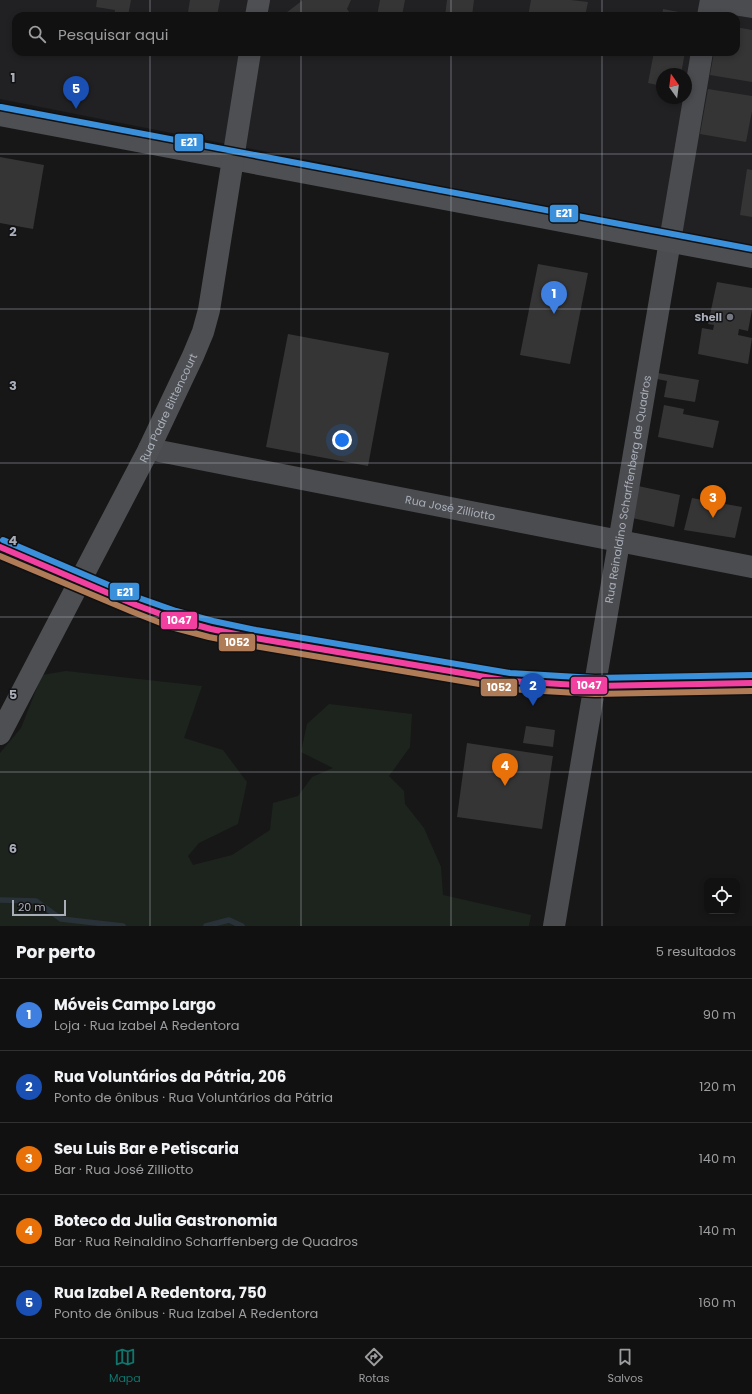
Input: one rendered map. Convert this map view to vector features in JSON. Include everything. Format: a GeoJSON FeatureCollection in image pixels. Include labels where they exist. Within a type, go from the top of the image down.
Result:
{"type":"FeatureCollection","features":[{"type":"Feature","properties":{"kind":"main road"},"geometry":{"type":"LineString","coordinates":[[257,12],[259,0]]}},
{"type":"Feature","properties":{"kind":"main road","name":"Rua Padre Bittencourt"},"geometry":{"type":"LineString","coordinates":[[0,734],[149,449],[203,332],[208,310],[249,56]]}},
{"type":"Feature","properties":{"kind":"main road"},"geometry":{"type":"LineString","coordinates":[[0,115],[752,257]]}},
{"type":"Feature","properties":{"kind":"main road"},"geometry":{"type":"LineString","coordinates":[[0,548],[25,556],[136,605],[174,619],[218,631],[489,678],[532,683],[595,686],[752,683]]}},
{"type":"Feature","properties":{"kind":"street"},"geometry":{"type":"LineString","coordinates":[[713,6],[752,7]]}},
{"type":"Feature","properties":{"kind":"street","name":"Rua Reinaldino Scharffenberg de Quadros"},"geometry":{"type":"LineString","coordinates":[[554,926],[701,56]]}},
{"type":"Feature","properties":{"kind":"street","name":"Rua José Zilliotto"},"geometry":{"type":"LineString","coordinates":[[149,449],[752,567]]}},
{"type":"Feature","properties":{"kind":"shaded area"},"geometry":{"type":"Polygon","coordinates":[[[0,0],[752,0],[752,248],[0,99],[0,0]]]}},
{"type":"Feature","properties":{"kind":"shaded area"},"geometry":{"type":"Polygon","coordinates":[[[66,671],[202,686],[184,738],[223,750],[247,782],[238,824],[199,843],[188,856],[193,865],[232,855],[270,830],[273,803],[298,796],[312,777],[333,768],[301,752],[307,724],[329,704],[412,714],[410,747],[389,776],[404,791],[405,804],[424,828],[441,867],[443,895],[531,915],[529,926],[0,926],[0,753],[21,728],[42,675],[66,671]]]}},
{"type":"Feature","properties":{"kind":"building"},"geometry":{"type":"Polygon","coordinates":[[[97,0],[131,0],[129,12],[115,12],[115,10],[96,7],[97,0]]]}},
{"type":"Feature","properties":{"kind":"building"},"geometry":{"type":"Polygon","coordinates":[[[190,0],[220,0],[218,12],[188,12],[190,0]]]}},
{"type":"Feature","properties":{"kind":"building"},"geometry":{"type":"Polygon","coordinates":[[[303,0],[351,0],[347,9],[349,12],[287,12],[303,0]]]}},
{"type":"Feature","properties":{"kind":"building"},"geometry":{"type":"Polygon","coordinates":[[[380,0],[405,0],[403,12],[378,12],[380,0]]]}},
{"type":"Feature","properties":{"kind":"building"},"geometry":{"type":"Polygon","coordinates":[[[447,0],[474,0],[472,12],[446,12],[447,0]]]}},
{"type":"Feature","properties":{"kind":"building"},"geometry":{"type":"Polygon","coordinates":[[[531,0],[571,0],[588,2],[586,12],[529,12],[531,0]]]}},
{"type":"Feature","properties":{"kind":"building"},"geometry":{"type":"Polygon","coordinates":[[[663,9],[679,12],[663,12],[663,9]]]}},
{"type":"Feature","properties":{"kind":"building"},"geometry":{"type":"Polygon","coordinates":[[[740,28],[752,30],[752,82],[710,75],[713,56],[740,56],[740,28]]]}},
{"type":"Feature","properties":{"kind":"building"},"geometry":{"type":"Polygon","coordinates":[[[653,56],[684,56],[682,68],[656,68],[656,85],[648,83],[653,56]]]}},
{"type":"Feature","properties":{"kind":"building"},"geometry":{"type":"Polygon","coordinates":[[[708,89],[752,96],[752,111],[746,142],[700,134],[708,89]]]}},
{"type":"Feature","properties":{"kind":"building"},"geometry":{"type":"Polygon","coordinates":[[[0,157],[44,165],[33,229],[0,223],[0,157]]]}},
{"type":"Feature","properties":{"kind":"building"},"geometry":{"type":"Polygon","coordinates":[[[747,169],[752,170],[752,217],[740,215],[747,169]]]}},
{"type":"Feature","properties":{"kind":"building"},"geometry":{"type":"Polygon","coordinates":[[[538,264],[588,273],[570,364],[520,355],[538,264]]]}},
{"type":"Feature","properties":{"kind":"building","name":"Shell"},"geometry":{"type":"Polygon","coordinates":[[[717,282],[752,288],[752,310],[748,331],[739,329],[738,335],[752,338],[748,364],[698,354],[702,328],[713,330],[714,325],[708,324],[717,282]]]}},
{"type":"Feature","properties":{"kind":"building"},"geometry":{"type":"Polygon","coordinates":[[[288,334],[389,353],[368,466],[266,447],[288,334]]]}},
{"type":"Feature","properties":{"kind":"building"},"geometry":{"type":"Polygon","coordinates":[[[658,373],[699,380],[695,402],[664,397],[667,381],[657,379],[658,373]]]}},
{"type":"Feature","properties":{"kind":"building"},"geometry":{"type":"Polygon","coordinates":[[[664,405],[684,409],[683,414],[719,421],[713,448],[658,437],[664,405]]]}},
{"type":"Feature","properties":{"kind":"building"},"geometry":{"type":"Polygon","coordinates":[[[638,486],[680,495],[674,527],[632,518],[638,486]]]}},
{"type":"Feature","properties":{"kind":"building"},"geometry":{"type":"Polygon","coordinates":[[[692,498],[742,507],[735,538],[684,530],[692,498]]]}},
{"type":"Feature","properties":{"kind":"building"},"geometry":{"type":"Polygon","coordinates":[[[526,726],[555,730],[553,747],[523,743],[526,726]]]}},
{"type":"Feature","properties":{"kind":"building"},"geometry":{"type":"Polygon","coordinates":[[[467,743],[553,756],[542,829],[457,817],[467,743]]]}},
{"type":"Feature","properties":{"kind":"waterway"},"geometry":{"type":"LineString","coordinates":[[0,900],[36,901],[61,919],[123,926]]}},
{"type":"Feature","properties":{"kind":"waterway"},"geometry":{"type":"LineString","coordinates":[[206,926],[229,920],[242,926]]}},
{"type":"Feature","properties":{"kind":"transit line","name":"E21"},"geometry":{"type":"LineString","coordinates":[[1,107],[752,249]]}},
{"type":"Feature","properties":{"kind":"transit line","name":"E21"},"geometry":{"type":"LineString","coordinates":[[3,540],[139,598],[176,611],[256,630],[510,673],[595,678],[752,675]]}},
{"type":"Feature","properties":{"kind":"transit line","name":"1047"},"geometry":{"type":"LineString","coordinates":[[0,547],[136,605],[174,619],[211,629],[255,638],[509,681],[595,686],[752,683]]}},
{"type":"Feature","properties":{"kind":"transit line","name":"1052"},"geometry":{"type":"LineString","coordinates":[[0,556],[171,627],[209,637],[254,646],[509,689],[595,694],[752,691]]}},
{"type":"Feature","properties":{"kind":"place","name":"Rua Izabel A Redentora, 750"},"geometry":{"type":"Point","coordinates":[76,109]}},
{"type":"Feature","properties":{"kind":"place","name":"Móveis Campo Largo"},"geometry":{"type":"Point","coordinates":[554,314]}},
{"type":"Feature","properties":{"kind":"place","name":"Shell"},"geometry":{"type":"Point","coordinates":[730,317]}},
{"type":"Feature","properties":{"kind":"place","name":"Seu Luis Bar e Petiscaria"},"geometry":{"type":"Point","coordinates":[713,518]}},
{"type":"Feature","properties":{"kind":"place","name":"Rua Voluntários da Pátria, 206"},"geometry":{"type":"Point","coordinates":[533,706]}},
{"type":"Feature","properties":{"kind":"place","name":"Boteco da Julia Gastronomia"},"geometry":{"type":"Point","coordinates":[505,786]}}]}
